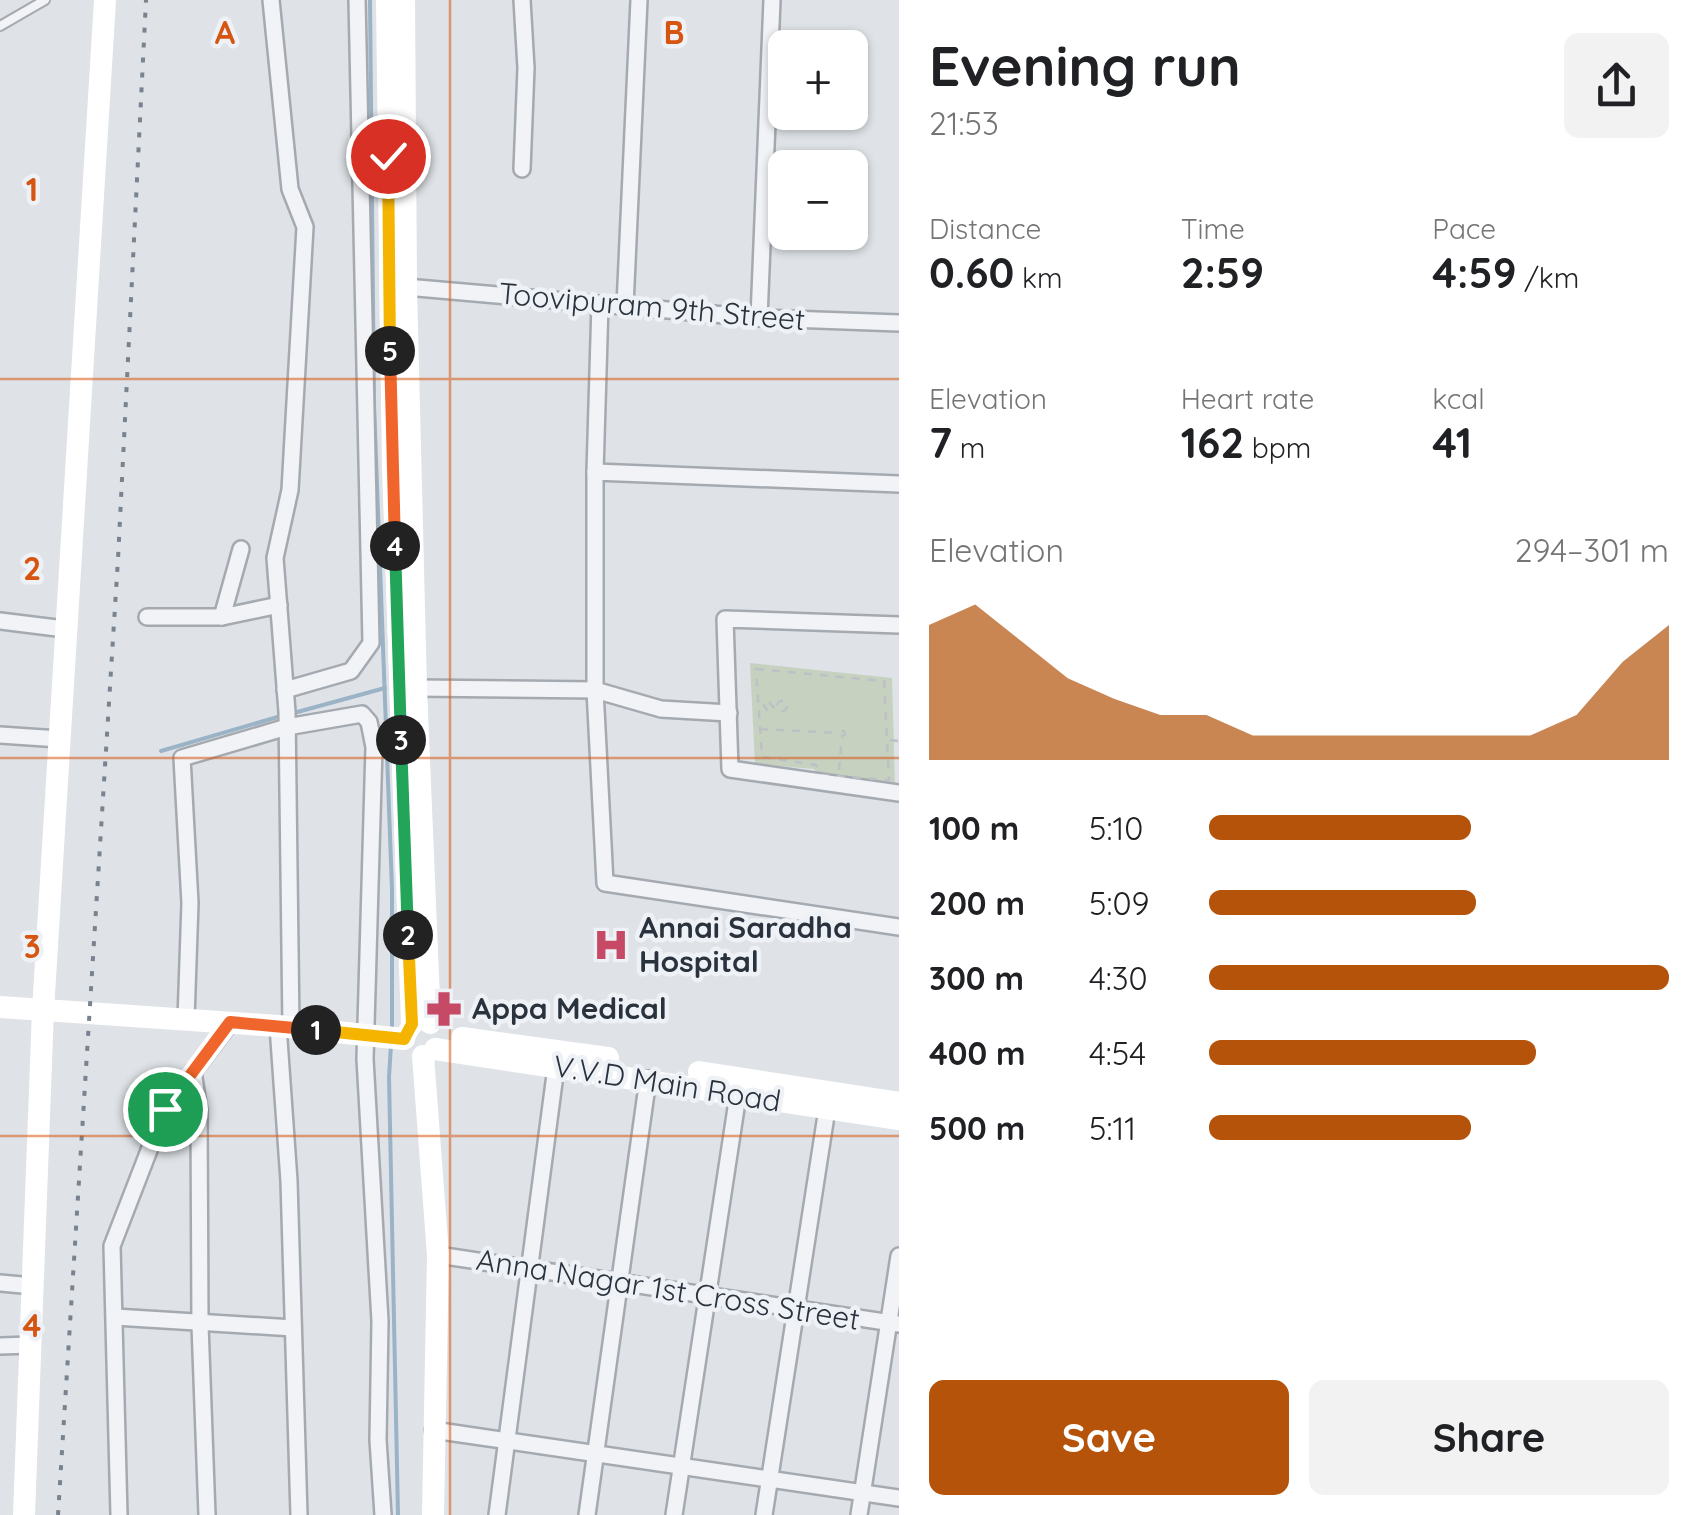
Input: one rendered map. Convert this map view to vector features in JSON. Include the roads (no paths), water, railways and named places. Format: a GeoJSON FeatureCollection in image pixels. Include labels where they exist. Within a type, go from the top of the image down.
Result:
{"type":"FeatureCollection","features":[{"type":"Feature","properties":{"kind":"main road"},"geometry":{"type":"LineString","coordinates":[[24,1515],[42,1010],[105,0]]}},
{"type":"Feature","properties":{"kind":"main road"},"geometry":{"type":"LineString","coordinates":[[387,0],[393,468],[409,1037],[438,1255],[433,1515]]}},
{"type":"Feature","properties":{"kind":"main road"},"geometry":{"type":"LineString","coordinates":[[404,0],[406,287],[416,688],[409,1037]]}},
{"type":"Feature","properties":{"kind":"main road"},"geometry":{"type":"LineString","coordinates":[[0,1007],[409,1037]]}},
{"type":"Feature","properties":{"kind":"main road","name":"V.V.D Main Road"},"geometry":{"type":"LineString","coordinates":[[409,1037],[556,1067],[899,1119]]}},
{"type":"Feature","properties":{"kind":"main road","name":"V.V.D Main Road"},"geometry":{"type":"LineString","coordinates":[[409,1037],[899,1103]]}},
{"type":"Feature","properties":{"kind":"street"},"geometry":{"type":"LineString","coordinates":[[272,0],[290,189],[304,227],[290,490],[276,558],[286,721],[284,1027],[299,1515]]}},
{"type":"Feature","properties":{"kind":"street"},"geometry":{"type":"LineString","coordinates":[[285,690],[351,672],[372,644],[357,0]]}},
{"type":"Feature","properties":{"kind":"street"},"geometry":{"type":"LineString","coordinates":[[522,0],[526,68],[522,169]]}},
{"type":"Feature","properties":{"kind":"street"},"geometry":{"type":"LineString","coordinates":[[625,306],[639,0]]}},
{"type":"Feature","properties":{"kind":"street"},"geometry":{"type":"LineString","coordinates":[[759,318],[772,0]]}},
{"type":"Feature","properties":{"kind":"street","name":"Toovipuram 9th Street"},"geometry":{"type":"LineString","coordinates":[[406,287],[759,318],[899,323]]}},
{"type":"Feature","properties":{"kind":"street"},"geometry":{"type":"LineString","coordinates":[[600,304],[594,472],[595,690],[605,883],[899,928]]}},
{"type":"Feature","properties":{"kind":"street"},"geometry":{"type":"LineString","coordinates":[[594,472],[899,484]]}},
{"type":"Feature","properties":{"kind":"street"},"geometry":{"type":"LineString","coordinates":[[222,617],[242,549]]}},
{"type":"Feature","properties":{"kind":"street"},"geometry":{"type":"LineString","coordinates":[[147,618],[222,617],[279,604]]}},
{"type":"Feature","properties":{"kind":"street"},"geometry":{"type":"LineString","coordinates":[[899,625],[725,619],[730,769],[899,793]]}},
{"type":"Feature","properties":{"kind":"street"},"geometry":{"type":"LineString","coordinates":[[0,621],[65,629]]}},
{"type":"Feature","properties":{"kind":"street"},"geometry":{"type":"LineString","coordinates":[[416,688],[595,690],[661,709],[729,713]]}},
{"type":"Feature","properties":{"kind":"street"},"geometry":{"type":"LineString","coordinates":[[186,1019],[190,903],[182,758],[286,721],[362,714],[369,722],[374,747],[409,1037],[380,1320],[378,1440],[383,1515]]}},
{"type":"Feature","properties":{"kind":"street"},"geometry":{"type":"LineString","coordinates":[[0,735],[59,740]]}},
{"type":"Feature","properties":{"kind":"street"},"geometry":{"type":"LineString","coordinates":[[119,1515],[111,1263],[118,1226],[165,1109],[230,1022]]}},
{"type":"Feature","properties":{"kind":"street"},"geometry":{"type":"LineString","coordinates":[[497,1515],[556,1067]]}},
{"type":"Feature","properties":{"kind":"street"},"geometry":{"type":"LineString","coordinates":[[193,1072],[199,1112],[200,1325],[207,1515]]}},
{"type":"Feature","properties":{"kind":"street"},"geometry":{"type":"LineString","coordinates":[[587,1515],[648,1079]]}},
{"type":"Feature","properties":{"kind":"street"},"geometry":{"type":"LineString","coordinates":[[674,1515],[738,1094]]}},
{"type":"Feature","properties":{"kind":"street"},"geometry":{"type":"LineString","coordinates":[[764,1515],[827,1109]]}},
{"type":"Feature","properties":{"kind":"street","name":"Anna Nagar 1st Cross Street"},"geometry":{"type":"LineString","coordinates":[[438,1255],[894,1323]]}},
{"type":"Feature","properties":{"kind":"street"},"geometry":{"type":"LineString","coordinates":[[859,1515],[894,1323],[899,1256]]}},
{"type":"Feature","properties":{"kind":"street"},"geometry":{"type":"LineString","coordinates":[[0,1284],[34,1286]]}},
{"type":"Feature","properties":{"kind":"street"},"geometry":{"type":"LineString","coordinates":[[115,1317],[292,1328]]}},
{"type":"Feature","properties":{"kind":"street"},"geometry":{"type":"LineString","coordinates":[[0,1346],[31,1345]]}},
{"type":"Feature","properties":{"kind":"street"},"geometry":{"type":"LineString","coordinates":[[432,1430],[899,1498]]}},
{"type":"Feature","properties":{"kind":"lane"},"geometry":{"type":"LineString","coordinates":[[0,26],[45,0]]}},
{"type":"Feature","properties":{"kind":"waterway"},"geometry":{"type":"LineString","coordinates":[[370,0],[374,404],[392,889],[392,1031]]}},
{"type":"Feature","properties":{"kind":"waterway"},"geometry":{"type":"LineString","coordinates":[[290,714],[385,688]]}},
{"type":"Feature","properties":{"kind":"waterway"},"geometry":{"type":"LineString","coordinates":[[161,751],[281,716]]}},
{"type":"Feature","properties":{"kind":"waterway"},"geometry":{"type":"LineString","coordinates":[[391,1045],[398,1515]]}},
{"type":"Feature","properties":{"kind":"railway"},"geometry":{"type":"LineString","coordinates":[[58,1515],[118,559],[146,0]]}},
{"type":"Feature","properties":{"kind":"place","name":"Annai Saradha Hospital"},"geometry":{"type":"Point","coordinates":[611,945]}},
{"type":"Feature","properties":{"kind":"place","name":"Appa Medical"},"geometry":{"type":"Point","coordinates":[444,1009]}}]}
